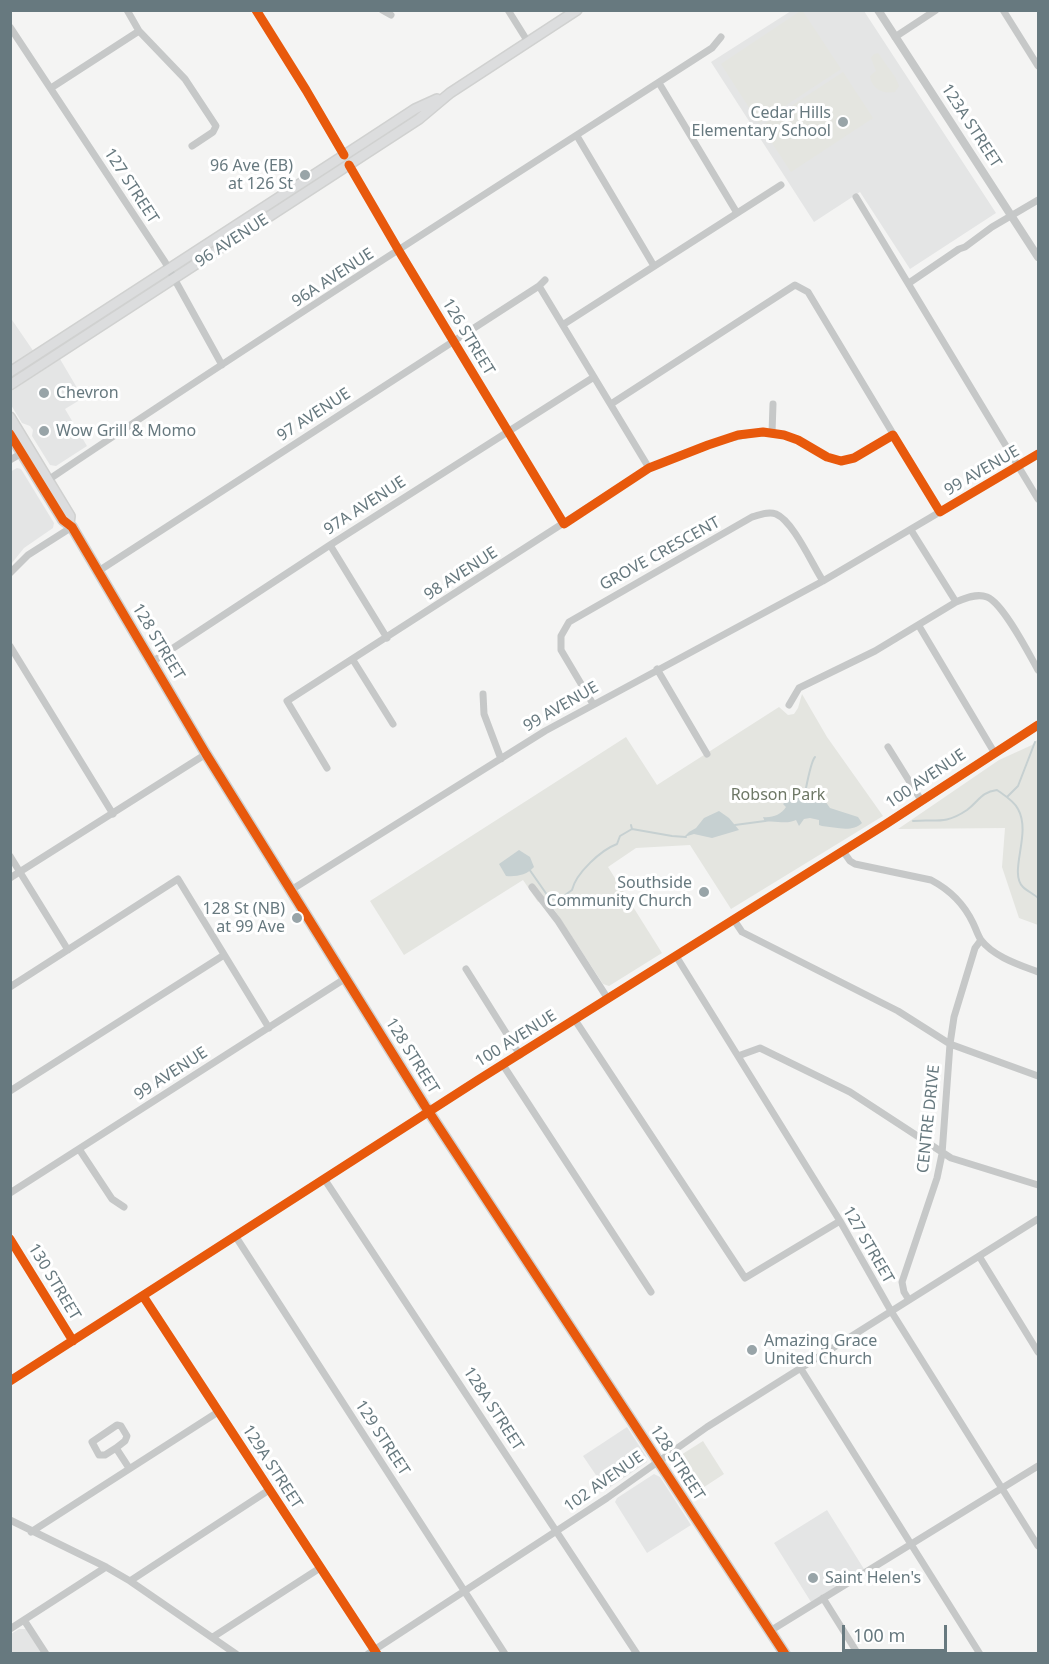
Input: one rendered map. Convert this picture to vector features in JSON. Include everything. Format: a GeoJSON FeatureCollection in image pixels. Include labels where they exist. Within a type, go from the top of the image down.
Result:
{"type":"FeatureCollection","features":[{"type":"Feature","properties":{"kind":"main road","name":"96 AVENUE"},"geometry":{"type":"LineString","coordinates":[[10,385],[419,119],[450,93],[577,10]]}},
{"type":"Feature","properties":{"kind":"main road","name":"96 AVENUE"},"geometry":{"type":"LineString","coordinates":[[10,372],[415,109],[450,93]]}},
{"type":"Feature","properties":{"kind":"main road"},"geometry":{"type":"LineString","coordinates":[[334,175],[344,155]]}},
{"type":"Feature","properties":{"kind":"main road","name":"128 STREET"},"geometry":{"type":"LineString","coordinates":[[10,417],[70,516],[70,526]]}},
{"type":"Feature","properties":{"kind":"main road","name":"128 STREET"},"geometry":{"type":"LineString","coordinates":[[10,434],[63,520],[70,526],[206,754],[429,1112],[785,1653]]}},
{"type":"Feature","properties":{"kind":"street"},"geometry":{"type":"LineString","coordinates":[[127,10],[139,31],[185,79],[216,126],[213,132],[192,146]]}},
{"type":"Feature","properties":{"kind":"street"},"geometry":{"type":"LineString","coordinates":[[256,10],[344,155]]}},
{"type":"Feature","properties":{"kind":"street"},"geometry":{"type":"LineString","coordinates":[[382,10],[391,15]]}},
{"type":"Feature","properties":{"kind":"street"},"geometry":{"type":"LineString","coordinates":[[508,10],[528,42]]}},
{"type":"Feature","properties":{"kind":"street","name":"123A STREET"},"geometry":{"type":"LineString","coordinates":[[878,10],[1038,258]]}},
{"type":"Feature","properties":{"kind":"street"},"geometry":{"type":"LineString","coordinates":[[895,37],[936,10]]}},
{"type":"Feature","properties":{"kind":"street"},"geometry":{"type":"LineString","coordinates":[[1003,10],[1038,66]]}},
{"type":"Feature","properties":{"kind":"street","name":"127 STREET"},"geometry":{"type":"LineString","coordinates":[[10,27],[168,270],[222,365]]}},
{"type":"Feature","properties":{"kind":"street"},"geometry":{"type":"LineString","coordinates":[[51,88],[139,31]]}},
{"type":"Feature","properties":{"kind":"street","name":"96A AVENUE"},"geometry":{"type":"LineString","coordinates":[[48,480],[659,83],[712,48],[721,38]]}},
{"type":"Feature","properties":{"kind":"street"},"geometry":{"type":"LineString","coordinates":[[659,83],[737,213]]}},
{"type":"Feature","properties":{"kind":"street"},"geometry":{"type":"LineString","coordinates":[[577,136],[654,266]]}},
{"type":"Feature","properties":{"kind":"street","name":"126 STREET"},"geometry":{"type":"LineString","coordinates":[[349,165],[564,524]]}},
{"type":"Feature","properties":{"kind":"street"},"geometry":{"type":"LineString","coordinates":[[649,468],[564,324],[781,185]]}},
{"type":"Feature","properties":{"kind":"street"},"geometry":{"type":"LineString","coordinates":[[856,197],[1038,499]]}},
{"type":"Feature","properties":{"kind":"street"},"geometry":{"type":"LineString","coordinates":[[909,283],[935,264],[1038,200]]}},
{"type":"Feature","properties":{"kind":"street","name":"97 AVENUE"},"geometry":{"type":"LineString","coordinates":[[98,572],[542,283],[564,324]]}},
{"type":"Feature","properties":{"kind":"street"},"geometry":{"type":"LineString","coordinates":[[611,404],[795,285],[808,292],[940,512]]}},
{"type":"Feature","properties":{"kind":"street","name":"97A AVENUE"},"geometry":{"type":"LineString","coordinates":[[152,662],[330,545],[594,377]]}},
{"type":"Feature","properties":{"kind":"street"},"geometry":{"type":"LineString","coordinates":[[773,404],[772,433],[798,440],[827,457],[840,461],[854,458],[894,435]]}},
{"type":"Feature","properties":{"kind":"street","name":"98 AVENUE"},"geometry":{"type":"LineString","coordinates":[[327,768],[287,701],[649,468],[730,437],[772,433]]}},
{"type":"Feature","properties":{"kind":"street"},"geometry":{"type":"LineString","coordinates":[[10,460],[22,453]]}},
{"type":"Feature","properties":{"kind":"street","name":"99 AVENUE"},"geometry":{"type":"LineString","coordinates":[[291,890],[545,731],[823,581],[1038,454]]}},
{"type":"Feature","properties":{"kind":"street","name":"GROVE CRESCENT"},"geometry":{"type":"LineString","coordinates":[[594,704],[561,650],[561,636],[569,622],[752,517],[771,513],[781,517],[823,581]]}},
{"type":"Feature","properties":{"kind":"street"},"geometry":{"type":"LineString","coordinates":[[10,573],[28,555],[70,526]]}},
{"type":"Feature","properties":{"kind":"street"},"geometry":{"type":"LineString","coordinates":[[911,530],[956,602]]}},
{"type":"Feature","properties":{"kind":"street"},"geometry":{"type":"LineString","coordinates":[[330,545],[387,638]]}},
{"type":"Feature","properties":{"kind":"street"},"geometry":{"type":"LineString","coordinates":[[789,705],[799,688],[875,651],[956,602],[969,597],[981,596],[996,603],[1038,670]]}},
{"type":"Feature","properties":{"kind":"street"},"geometry":{"type":"LineString","coordinates":[[919,626],[994,752]]}},
{"type":"Feature","properties":{"kind":"street"},"geometry":{"type":"LineString","coordinates":[[10,646],[113,814]]}},
{"type":"Feature","properties":{"kind":"street"},"geometry":{"type":"LineString","coordinates":[[353,660],[393,724]]}},
{"type":"Feature","properties":{"kind":"street"},"geometry":{"type":"LineString","coordinates":[[657,669],[707,754]]}},
{"type":"Feature","properties":{"kind":"street"},"geometry":{"type":"LineString","coordinates":[[483,694],[484,714],[501,759]]}},
{"type":"Feature","properties":{"kind":"street","name":"100 AVENUE"},"geometry":{"type":"LineString","coordinates":[[10,1381],[1038,725]]}},
{"type":"Feature","properties":{"kind":"street"},"geometry":{"type":"LineString","coordinates":[[888,747],[921,800]]}},
{"type":"Feature","properties":{"kind":"street"},"geometry":{"type":"LineString","coordinates":[[10,878],[206,754]]}},
{"type":"Feature","properties":{"kind":"street"},"geometry":{"type":"LineString","coordinates":[[843,851],[852,863],[931,880],[940,885],[953,894],[962,905],[981,940],[1008,960],[1038,972]]}},
{"type":"Feature","properties":{"kind":"street"},"geometry":{"type":"LineString","coordinates":[[10,856],[68,950]]}},
{"type":"Feature","properties":{"kind":"street"},"geometry":{"type":"LineString","coordinates":[[10,987],[178,879],[269,1028]]}},
{"type":"Feature","properties":{"kind":"street"},"geometry":{"type":"LineString","coordinates":[[532,887],[558,921],[608,999]]}},
{"type":"Feature","properties":{"kind":"street"},"geometry":{"type":"LineString","coordinates":[[734,920],[742,932],[898,1011],[950,1044],[1038,1076]]}},
{"type":"Feature","properties":{"kind":"street","name":"CENTRE DRIVE"},"geometry":{"type":"LineString","coordinates":[[909,1300],[902,1282],[938,1178],[954,1017],[975,948],[981,940]]}},
{"type":"Feature","properties":{"kind":"street"},"geometry":{"type":"LineString","coordinates":[[10,1091],[224,955]]}},
{"type":"Feature","properties":{"kind":"street","name":"127 STREET"},"geometry":{"type":"LineString","coordinates":[[676,956],[840,1221],[891,1311],[1038,1546]]}},
{"type":"Feature","properties":{"kind":"street"},"geometry":{"type":"LineString","coordinates":[[466,969],[520,1055]]}},
{"type":"Feature","properties":{"kind":"street","name":"99 AVENUE"},"geometry":{"type":"LineString","coordinates":[[10,1193],[346,978]]}},
{"type":"Feature","properties":{"kind":"street"},"geometry":{"type":"LineString","coordinates":[[575,1020],[745,1278],[840,1221]]}},
{"type":"Feature","properties":{"kind":"street"},"geometry":{"type":"LineString","coordinates":[[738,1056],[760,1048],[850,1092],[942,1154],[1038,1185]]}},
{"type":"Feature","properties":{"kind":"street"},"geometry":{"type":"LineString","coordinates":[[503,1065],[651,1292]]}},
{"type":"Feature","properties":{"kind":"street"},"geometry":{"type":"LineString","coordinates":[[80,1149],[112,1199],[124,1207]]}},
{"type":"Feature","properties":{"kind":"street","name":"128A STREET"},"geometry":{"type":"LineString","coordinates":[[325,1180],[637,1653]]}},
{"type":"Feature","properties":{"kind":"street","name":"102 AVENUE"},"geometry":{"type":"LineString","coordinates":[[373,1652],[556,1531],[707,1427],[1038,1219]]}},
{"type":"Feature","properties":{"kind":"street","name":"129 STREET"},"geometry":{"type":"LineString","coordinates":[[236,1237],[505,1653]]}},
{"type":"Feature","properties":{"kind":"street","name":"130 STREET"},"geometry":{"type":"LineString","coordinates":[[10,1239],[73,1341]]}},
{"type":"Feature","properties":{"kind":"street"},"geometry":{"type":"LineString","coordinates":[[979,1256],[1038,1352]]}},
{"type":"Feature","properties":{"kind":"street","name":"129A STREET"},"geometry":{"type":"LineString","coordinates":[[143,1296],[373,1652]]}},
{"type":"Feature","properties":{"kind":"street"},"geometry":{"type":"LineString","coordinates":[[801,1369],[980,1653]]}},
{"type":"Feature","properties":{"kind":"street"},"geometry":{"type":"LineString","coordinates":[[31,1532],[219,1412]]}},
{"type":"Feature","properties":{"kind":"street"},"geometry":{"type":"LineString","coordinates":[[117,1425],[121,1426],[128,1436],[116,1448],[105,1455],[99,1455],[92,1442],[117,1425]]}},
{"type":"Feature","properties":{"kind":"street"},"geometry":{"type":"LineString","coordinates":[[116,1448],[129,1468]]}},
{"type":"Feature","properties":{"kind":"street"},"geometry":{"type":"LineString","coordinates":[[770,1631],[1038,1466]]}},
{"type":"Feature","properties":{"kind":"street"},"geometry":{"type":"LineString","coordinates":[[130,1581],[270,1490]]}},
{"type":"Feature","properties":{"kind":"street"},"geometry":{"type":"LineString","coordinates":[[10,1520],[130,1581],[236,1653]]}},
{"type":"Feature","properties":{"kind":"street"},"geometry":{"type":"LineString","coordinates":[[10,1629],[106,1567]]}},
{"type":"Feature","properties":{"kind":"street"},"geometry":{"type":"LineString","coordinates":[[213,1637],[320,1568]]}},
{"type":"Feature","properties":{"kind":"street"},"geometry":{"type":"LineString","coordinates":[[823,1598],[858,1653]]}},
{"type":"Feature","properties":{"kind":"street"},"geometry":{"type":"LineString","coordinates":[[24,1620],[46,1653]]}},
{"type":"Feature","properties":{"kind":"shaded area","name":"Cedar Hills Elementary School"},"geometry":{"type":"Polygon","coordinates":[[[791,11],[864,11],[996,213],[910,269],[860,192],[814,222],[711,62],[791,11]]]}},
{"type":"Feature","properties":{"kind":"shaded area"},"geometry":{"type":"Polygon","coordinates":[[[10,317],[34,352],[10,367],[10,317]]]}},
{"type":"Feature","properties":{"kind":"shaded area"},"geometry":{"type":"Polygon","coordinates":[[[60,359],[83,398],[65,409],[87,446],[56,466],[50,465],[32,436],[33,430],[30,426],[22,423],[11,405],[10,392],[60,359]]]}},
{"type":"Feature","properties":{"kind":"shaded area"},"geometry":{"type":"Polygon","coordinates":[[[17,468],[21,469],[54,523],[53,528],[24,548],[12,563],[10,472],[17,468]]]}},
{"type":"Feature","properties":{"kind":"shaded area"},"geometry":{"type":"Polygon","coordinates":[[[806,788],[818,791],[830,808],[858,817],[862,823],[853,828],[843,829],[819,825],[819,820],[810,818],[804,819],[799,826],[796,820],[765,822],[763,817],[779,814],[786,807],[783,804],[798,791],[806,788]]]}},
{"type":"Feature","properties":{"kind":"shaded area"},"geometry":{"type":"Polygon","coordinates":[[[719,811],[729,818],[739,830],[712,838],[694,834],[684,837],[704,818],[719,811]]]}},
{"type":"Feature","properties":{"kind":"shaded area"},"geometry":{"type":"Polygon","coordinates":[[[519,850],[530,857],[534,867],[521,875],[506,876],[499,864],[519,850]]]}},
{"type":"Feature","properties":{"kind":"shaded area"},"geometry":{"type":"Polygon","coordinates":[[[627,1427],[646,1456],[647,1462],[606,1490],[583,1456],[627,1427]]]}},
{"type":"Feature","properties":{"kind":"shaded area"},"geometry":{"type":"Polygon","coordinates":[[[654,1474],[660,1477],[691,1525],[647,1553],[615,1502],[617,1498],[654,1474]]]}},
{"type":"Feature","properties":{"kind":"shaded area"},"geometry":{"type":"Polygon","coordinates":[[[827,1510],[864,1569],[811,1602],[774,1543],[827,1510]]]}},
{"type":"Feature","properties":{"kind":"shaded area"},"geometry":{"type":"Polygon","coordinates":[[[19,1629],[29,1629],[44,1654],[11,1654],[11,1634],[19,1629]]]}},
{"type":"Feature","properties":{"kind":"green space"},"geometry":{"type":"Polygon","coordinates":[[[802,10],[841,69],[759,123],[721,64],[802,10]]]}},
{"type":"Feature","properties":{"kind":"green space"},"geometry":{"type":"Polygon","coordinates":[[[878,53],[899,86],[895,92],[878,90],[871,81],[870,76],[876,71],[871,58],[878,53]]]}},
{"type":"Feature","properties":{"kind":"green space"},"geometry":{"type":"Polygon","coordinates":[[[843,72],[873,118],[791,172],[761,126],[843,72]]]}},
{"type":"Feature","properties":{"kind":"green space","name":"Robson Park"},"geometry":{"type":"Polygon","coordinates":[[[802,694],[827,737],[883,816],[731,909],[690,845],[636,848],[608,867],[662,953],[609,986],[603,984],[546,897],[538,902],[523,880],[404,955],[370,901],[626,737],[657,785],[779,707],[788,715],[794,714],[802,694]]]}},
{"type":"Feature","properties":{"kind":"green space"},"geometry":{"type":"Polygon","coordinates":[[[1038,739],[1038,925],[1019,918],[1002,867],[1005,828],[898,829],[999,760],[1032,745],[1038,739]]]}},
{"type":"Feature","properties":{"kind":"green space"},"geometry":{"type":"Polygon","coordinates":[[[703,1441],[724,1474],[695,1493],[673,1460],[703,1441]]]}},
{"type":"Feature","properties":{"kind":"waterway"},"geometry":{"type":"LineString","coordinates":[[1007,797],[1018,786],[1035,742]]}},
{"type":"Feature","properties":{"kind":"waterway"},"geometry":{"type":"LineString","coordinates":[[806,788],[815,757]]}},
{"type":"Feature","properties":{"kind":"waterway"},"geometry":{"type":"LineString","coordinates":[[913,821],[952,818],[967,810],[984,795],[997,790],[1018,809],[1022,819],[1019,880],[1023,887],[1038,898]]}},
{"type":"Feature","properties":{"kind":"waterway"},"geometry":{"type":"LineString","coordinates":[[735,825],[765,821]]}},
{"type":"Feature","properties":{"kind":"waterway"},"geometry":{"type":"LineString","coordinates":[[529,869],[550,899],[561,898],[572,890],[578,876],[590,863],[617,844],[620,836],[632,829],[631,825]]}},
{"type":"Feature","properties":{"kind":"waterway"},"geometry":{"type":"LineString","coordinates":[[632,829],[686,837]]}},
{"type":"Feature","properties":{"kind":"cycle path"},"geometry":{"type":"LineString","coordinates":[[256,10],[344,155]]}},
{"type":"Feature","properties":{"kind":"cycle path"},"geometry":{"type":"LineString","coordinates":[[349,165],[564,524],[649,468],[738,435],[763,432],[784,435],[798,440],[827,457],[841,461],[854,458],[893,435],[940,512],[1038,454]]}},
{"type":"Feature","properties":{"kind":"cycle path"},"geometry":{"type":"LineString","coordinates":[[10,434],[63,520],[72,527],[206,754],[425,1106],[785,1654]]}},
{"type":"Feature","properties":{"kind":"cycle path"},"geometry":{"type":"LineString","coordinates":[[10,1381],[478,1080],[886,824],[1038,725]]}},
{"type":"Feature","properties":{"kind":"cycle path"},"geometry":{"type":"LineString","coordinates":[[10,1239],[73,1341]]}},
{"type":"Feature","properties":{"kind":"cycle path"},"geometry":{"type":"LineString","coordinates":[[143,1296],[377,1654]]}},
{"type":"Feature","properties":{"kind":"place","name":"Cedar Hills Elementary School"},"geometry":{"type":"Point","coordinates":[843,122]}},
{"type":"Feature","properties":{"kind":"place","name":"96 Ave (EB) at 126 St"},"geometry":{"type":"Point","coordinates":[305,175]}},
{"type":"Feature","properties":{"kind":"place","name":"Chevron"},"geometry":{"type":"Point","coordinates":[44,393]}},
{"type":"Feature","properties":{"kind":"place","name":"Wow Grill & Momo"},"geometry":{"type":"Point","coordinates":[44,431]}},
{"type":"Feature","properties":{"kind":"place","name":"Southside Community Church"},"geometry":{"type":"Point","coordinates":[704,892]}},
{"type":"Feature","properties":{"kind":"place","name":"128 St (NB) at 99 Ave"},"geometry":{"type":"Point","coordinates":[297,918]}},
{"type":"Feature","properties":{"kind":"place","name":"Amazing Grace United Church"},"geometry":{"type":"Point","coordinates":[752,1350]}},
{"type":"Feature","properties":{"kind":"place","name":"Saint Helen's"},"geometry":{"type":"Point","coordinates":[813,1578]}}]}
